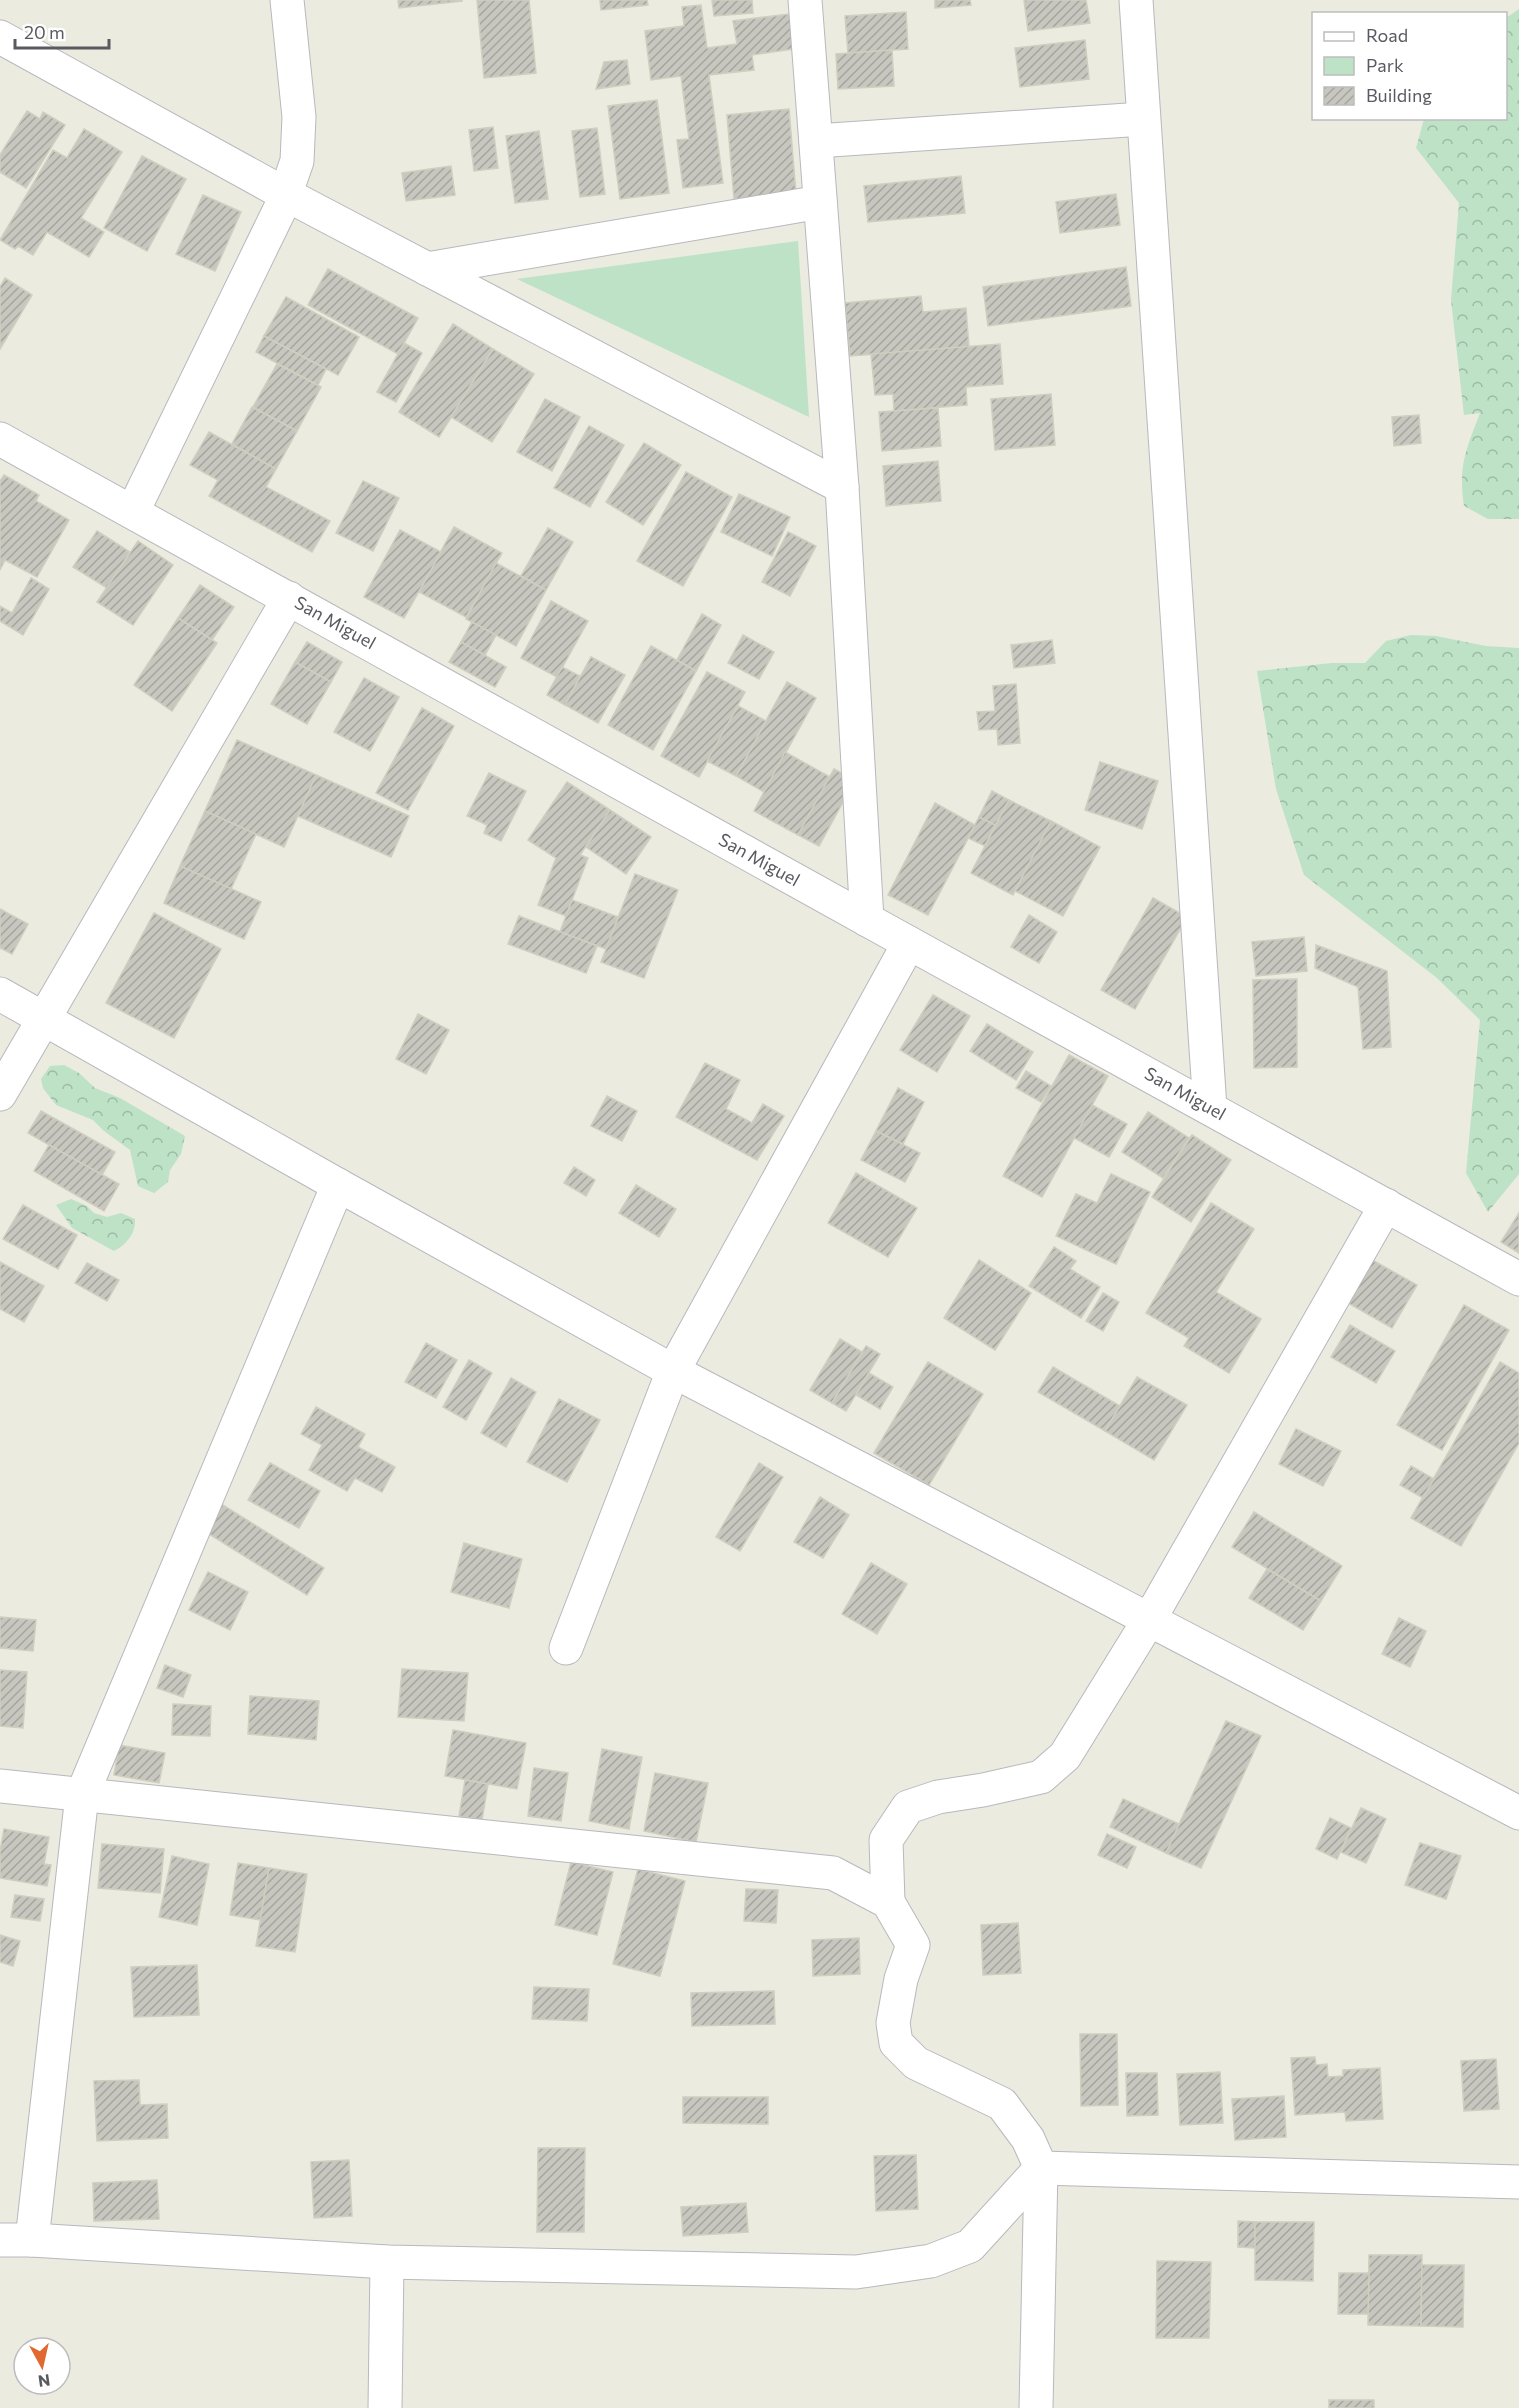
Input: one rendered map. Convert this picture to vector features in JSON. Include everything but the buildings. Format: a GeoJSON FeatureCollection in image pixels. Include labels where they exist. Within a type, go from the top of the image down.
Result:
{"type":"FeatureCollection","features":[{"type":"Feature","properties":{"kind":"street"},"geometry":{"type":"LineString","coordinates":[[133,511],[285,194],[297,161],[299,117],[287,0]]}},
{"type":"Feature","properties":{"kind":"street"},"geometry":{"type":"LineString","coordinates":[[805,0],[842,487],[867,920]]}},
{"type":"Feature","properties":{"kind":"street"},"geometry":{"type":"LineString","coordinates":[[1136,0],[1210,1108]]}},
{"type":"Feature","properties":{"kind":"street"},"geometry":{"type":"LineString","coordinates":[[0,37],[285,194],[842,487]]}},
{"type":"Feature","properties":{"kind":"street"},"geometry":{"type":"LineString","coordinates":[[816,141],[1143,119]]}},
{"type":"Feature","properties":{"kind":"street"},"geometry":{"type":"LineString","coordinates":[[427,269],[820,202]]}},
{"type":"Feature","properties":{"kind":"street","name":"San Miguel"},"geometry":{"type":"LineString","coordinates":[[0,439],[1519,1279]]}},
{"type":"Feature","properties":{"kind":"street"},"geometry":{"type":"LineString","coordinates":[[0,1094],[289,598]]}},
{"type":"Feature","properties":{"kind":"street"},"geometry":{"type":"LineString","coordinates":[[566,1648],[673,1371],[909,943]]}},
{"type":"Feature","properties":{"kind":"street"},"geometry":{"type":"LineString","coordinates":[[0,994],[673,1371],[1519,1814]]}},
{"type":"Feature","properties":{"kind":"street"},"geometry":{"type":"LineString","coordinates":[[338,1185],[82,1795],[16,2240],[387,2262],[856,2272],[931,2261],[970,2246],[1041,2168],[1519,2182]]}},
{"type":"Feature","properties":{"kind":"street"},"geometry":{"type":"LineString","coordinates":[[1036,2408],[1041,2168],[1028,2139],[1002,2104],[916,2063],[896,2043],[893,2023],[901,1979],[913,1945],[888,1902],[886,1840],[908,1807],[938,1797],[1041,1777],[1065,1756],[1149,1620],[1386,1205]]}},
{"type":"Feature","properties":{"kind":"street"},"geometry":{"type":"LineString","coordinates":[[0,1786],[833,1873],[888,1902]]}},
{"type":"Feature","properties":{"kind":"street"},"geometry":{"type":"LineString","coordinates":[[385,2408],[387,2262]]}},
{"type":"Feature","properties":{"kind":"green space"},"geometry":{"type":"Polygon","coordinates":[[[1519,9],[1519,519],[1488,519],[1464,506],[1462,492],[1464,458],[1480,413],[1464,415],[1451,300],[1459,203],[1416,148],[1424,120],[1507,120],[1507,17],[1519,9]]]}},
{"type":"Feature","properties":{"kind":"green space"},"geometry":{"type":"Polygon","coordinates":[[[798,241],[809,417],[517,279],[798,241]]]}},
{"type":"Feature","properties":{"kind":"green space"},"geometry":{"type":"Polygon","coordinates":[[[1411,635],[1436,636],[1486,646],[1519,648],[1519,1174],[1488,1212],[1466,1173],[1480,1020],[1437,978],[1304,875],[1276,789],[1257,671],[1332,663],[1365,663],[1386,641],[1411,635]]]}},
{"type":"Feature","properties":{"kind":"green space"},"geometry":{"type":"Polygon","coordinates":[[[64,1065],[79,1073],[95,1088],[120,1098],[185,1136],[181,1154],[170,1170],[168,1182],[154,1193],[138,1186],[130,1150],[93,1120],[56,1105],[43,1088],[41,1079],[50,1066],[64,1065]]]}},
{"type":"Feature","properties":{"kind":"green space"},"geometry":{"type":"Polygon","coordinates":[[[71,1199],[87,1206],[94,1213],[107,1217],[121,1213],[135,1219],[134,1229],[129,1238],[114,1251],[72,1228],[56,1205],[71,1199]]]}}]}
